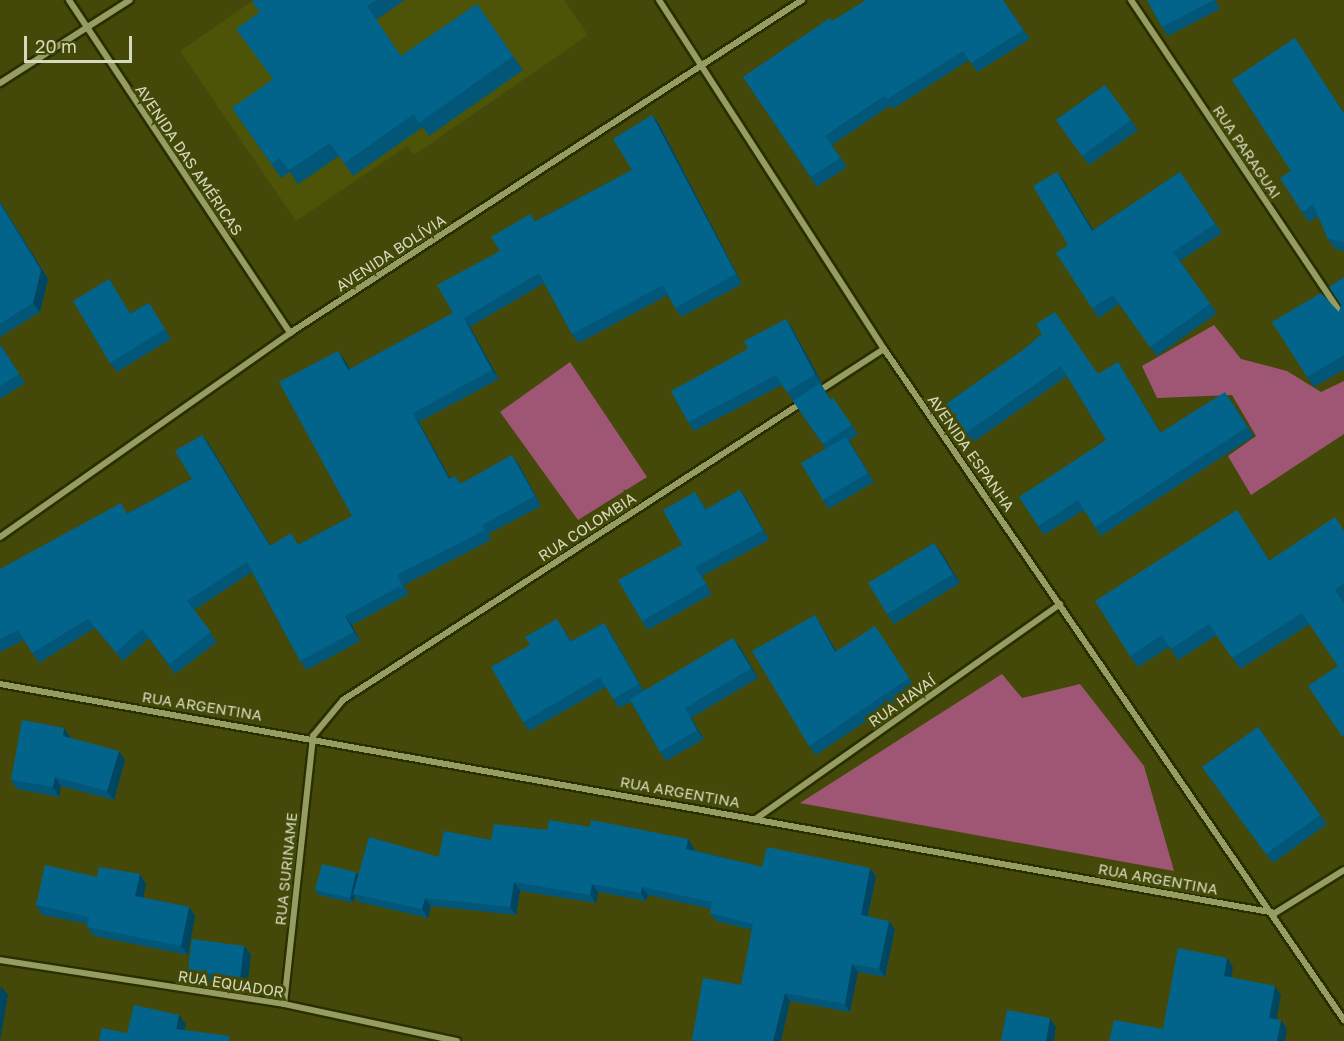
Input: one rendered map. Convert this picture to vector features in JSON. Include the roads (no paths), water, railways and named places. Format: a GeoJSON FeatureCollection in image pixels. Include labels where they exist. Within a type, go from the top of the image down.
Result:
{"type":"FeatureCollection","features":[{"type":"Feature","properties":{"kind":"street","name":"AVENIDA DAS AMÉRICAS"},"geometry":{"type":"LineString","coordinates":[[69,0],[290,333]]}},
{"type":"Feature","properties":{"kind":"street"},"geometry":{"type":"LineString","coordinates":[[0,83],[130,0]]}},
{"type":"Feature","properties":{"kind":"street","name":"AVENIDA ESPANHA"},"geometry":{"type":"LineString","coordinates":[[659,0],[884,349],[1275,913],[1344,1020]]}},
{"type":"Feature","properties":{"kind":"street","name":"AVENIDA BOLÍVIA"},"geometry":{"type":"LineString","coordinates":[[0,537],[290,333],[802,0]]}},
{"type":"Feature","properties":{"kind":"street","name":"RUA PARAGUAI"},"geometry":{"type":"LineString","coordinates":[[1131,0],[1344,318]]}},
{"type":"Feature","properties":{"kind":"street","name":"RUA COLOMBIA"},"geometry":{"type":"LineString","coordinates":[[313,736],[343,700],[884,349]]}},
{"type":"Feature","properties":{"kind":"street","name":"RUA HAVAÍ"},"geometry":{"type":"LineString","coordinates":[[757,818],[1060,604]]}},
{"type":"Feature","properties":{"kind":"street","name":"RUA ARGENTINA"},"geometry":{"type":"LineString","coordinates":[[0,684],[313,736],[1275,913]]}},
{"type":"Feature","properties":{"kind":"street","name":"RUA SURINAME"},"geometry":{"type":"LineString","coordinates":[[284,1004],[313,736]]}},
{"type":"Feature","properties":{"kind":"street"},"geometry":{"type":"LineString","coordinates":[[1275,913],[1344,870]]}},
{"type":"Feature","properties":{"kind":"street","name":"RUA EQUADOR"},"geometry":{"type":"LineString","coordinates":[[0,960],[284,1004],[457,1041]]}}]}
